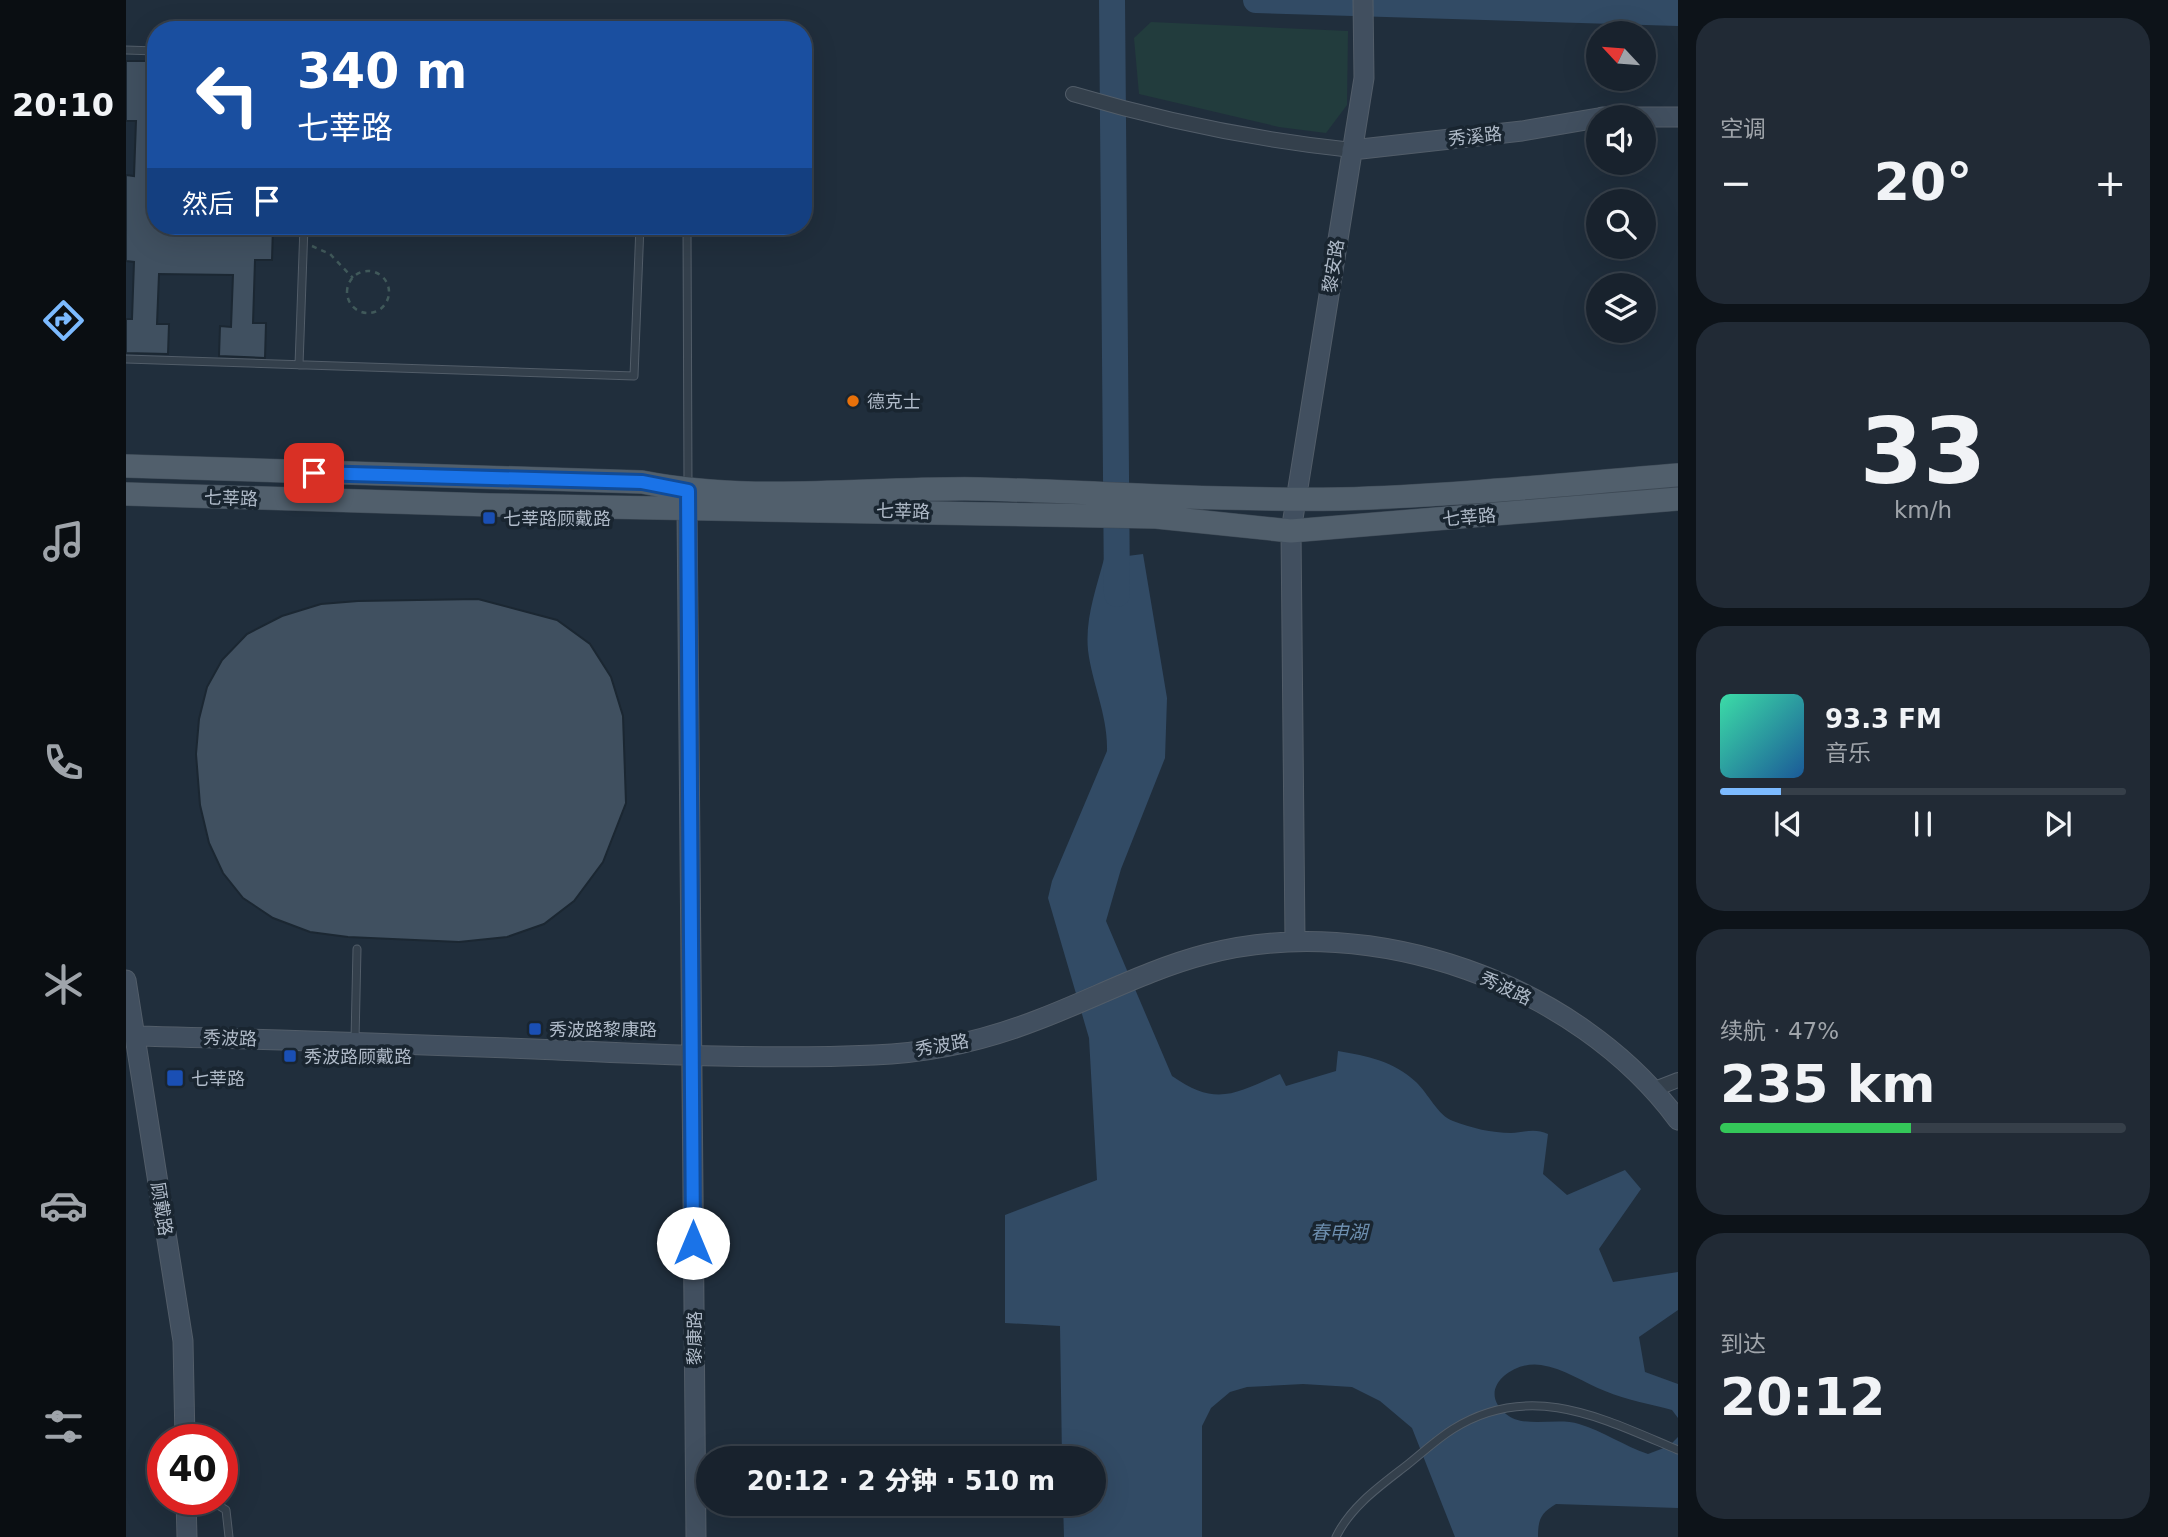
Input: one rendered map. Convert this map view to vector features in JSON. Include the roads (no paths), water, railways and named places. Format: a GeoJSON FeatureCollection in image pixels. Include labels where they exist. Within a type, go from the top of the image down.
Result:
{"type":"FeatureCollection","features":[{"type":"Feature","properties":{"kind":"main road","name":"七莘路"},"geometry":{"type":"LineString","coordinates":[[126,466],[642,482],[687,500]]}},
{"type":"Feature","properties":{"kind":"main road","name":"七莘路"},"geometry":{"type":"LineString","coordinates":[[126,494],[1155,508],[1478,491],[1678,475]]}},
{"type":"Feature","properties":{"kind":"main road","name":"七莘路"},"geometry":{"type":"LineString","coordinates":[[1155,508],[1291,531],[1678,499]]}},
{"type":"Feature","properties":{"kind":"street","name":"黎安路"},"geometry":{"type":"LineString","coordinates":[[1295,940],[1291,531],[1294,499],[1364,78],[1363,0]]}},
{"type":"Feature","properties":{"kind":"street"},"geometry":{"type":"LineString","coordinates":[[1073,94],[1144,115],[1287,143],[1352,150]]}},
{"type":"Feature","properties":{"kind":"street","name":"秀溪路"},"geometry":{"type":"LineString","coordinates":[[1656,117],[1678,117]]}},
{"type":"Feature","properties":{"kind":"street","name":"秀溪路"},"geometry":{"type":"LineString","coordinates":[[1352,150],[1522,131],[1586,120]]}},
{"type":"Feature","properties":{"kind":"street","name":"黎康路"},"geometry":{"type":"LineString","coordinates":[[687,500],[696,1537]]}},
{"type":"Feature","properties":{"kind":"street","name":"秀波路"},"geometry":{"type":"LineString","coordinates":[[136,1036],[692,1057],[877,1055],[957,1044],[1037,1021],[1157,971],[1207,954],[1295,940],[1369,945],[1449,963],[1511,986],[1590,1035],[1655,1089],[1678,1120]]}},
{"type":"Feature","properties":{"kind":"street","name":"顾戴路"},"geometry":{"type":"LineString","coordinates":[[126,980],[183,1341],[185,1424]]}},
{"type":"Feature","properties":{"kind":"street"},"geometry":{"type":"LineString","coordinates":[[1655,1089],[1678,1080]]}},
{"type":"Feature","properties":{"kind":"street"},"geometry":{"type":"LineString","coordinates":[[186,1515],[187,1537]]}},
{"type":"Feature","properties":{"kind":"lane"},"geometry":{"type":"LineString","coordinates":[[126,50],[147,51]]}},
{"type":"Feature","properties":{"kind":"lane"},"geometry":{"type":"LineString","coordinates":[[299,365],[304,235]]}},
{"type":"Feature","properties":{"kind":"lane"},"geometry":{"type":"LineString","coordinates":[[126,359],[634,376],[640,235]]}},
{"type":"Feature","properties":{"kind":"lane"},"geometry":{"type":"LineString","coordinates":[[687,235],[687,500]]}},
{"type":"Feature","properties":{"kind":"lane"},"geometry":{"type":"LineString","coordinates":[[355,1044],[357,949]]}},
{"type":"Feature","properties":{"kind":"lane"},"geometry":{"type":"LineString","coordinates":[[1336,1537],[1366,1497],[1454,1428],[1493,1412],[1529,1405],[1581,1410],[1678,1450]]}},
{"type":"Feature","properties":{"kind":"lane"},"geometry":{"type":"LineString","coordinates":[[227,1515],[229,1537]]}},
{"type":"Feature","properties":{"kind":"water","name":"春申湖"},"geometry":{"type":"Polygon","coordinates":[[[1143,554],[1167,698],[1165,758],[1121,869],[1106,921],[1172,1076],[1201,1092],[1226,1094],[1238,1092],[1280,1074],[1286,1086],[1336,1071],[1338,1051],[1360,1055],[1389,1064],[1407,1075],[1443,1114],[1453,1121],[1496,1132],[1534,1131],[1548,1134],[1543,1174],[1567,1195],[1625,1170],[1641,1189],[1599,1249],[1613,1282],[1678,1272],[1678,1310],[1639,1337],[1645,1372],[1678,1384],[1678,1418],[1672,1410],[1613,1394],[1566,1372],[1541,1365],[1520,1367],[1510,1372],[1496,1386],[1495,1395],[1497,1405],[1513,1418],[1531,1422],[1579,1424],[1648,1454],[1669,1446],[1678,1437],[1678,1508],[1556,1504],[1541,1517],[1538,1537],[1455,1537],[1412,1428],[1380,1401],[1352,1387],[1303,1384],[1247,1387],[1230,1392],[1211,1408],[1202,1426],[1202,1537],[1064,1537],[1063,1516],[1106,1516],[1106,1446],[1062,1446],[1060,1326],[1005,1323],[1005,1215],[1097,1180],[1089,1038],[1048,898],[1052,881],[1107,751],[1105,725],[1087,638],[1104,559],[1143,554]]]}},
{"type":"Feature","properties":{"kind":"waterway"},"geometry":{"type":"LineString","coordinates":[[1112,0],[1117,594]]}},
{"type":"Feature","properties":{"kind":"waterway"},"geometry":{"type":"LineString","coordinates":[[1256,0],[1678,13]]}},
{"type":"Feature","properties":{"kind":"place","name":"德克士"},"geometry":{"type":"Point","coordinates":[853,401]}},
{"type":"Feature","properties":{"kind":"place","name":"七莘路顾戴路"},"geometry":{"type":"Point","coordinates":[489,518]}},
{"type":"Feature","properties":{"kind":"place","name":"秀波路黎康路"},"geometry":{"type":"Point","coordinates":[535,1029]}},
{"type":"Feature","properties":{"kind":"place","name":"秀波路顾戴路"},"geometry":{"type":"Point","coordinates":[290,1056]}},
{"type":"Feature","properties":{"kind":"place","name":"七莘路"},"geometry":{"type":"Point","coordinates":[175,1078]}}]}
